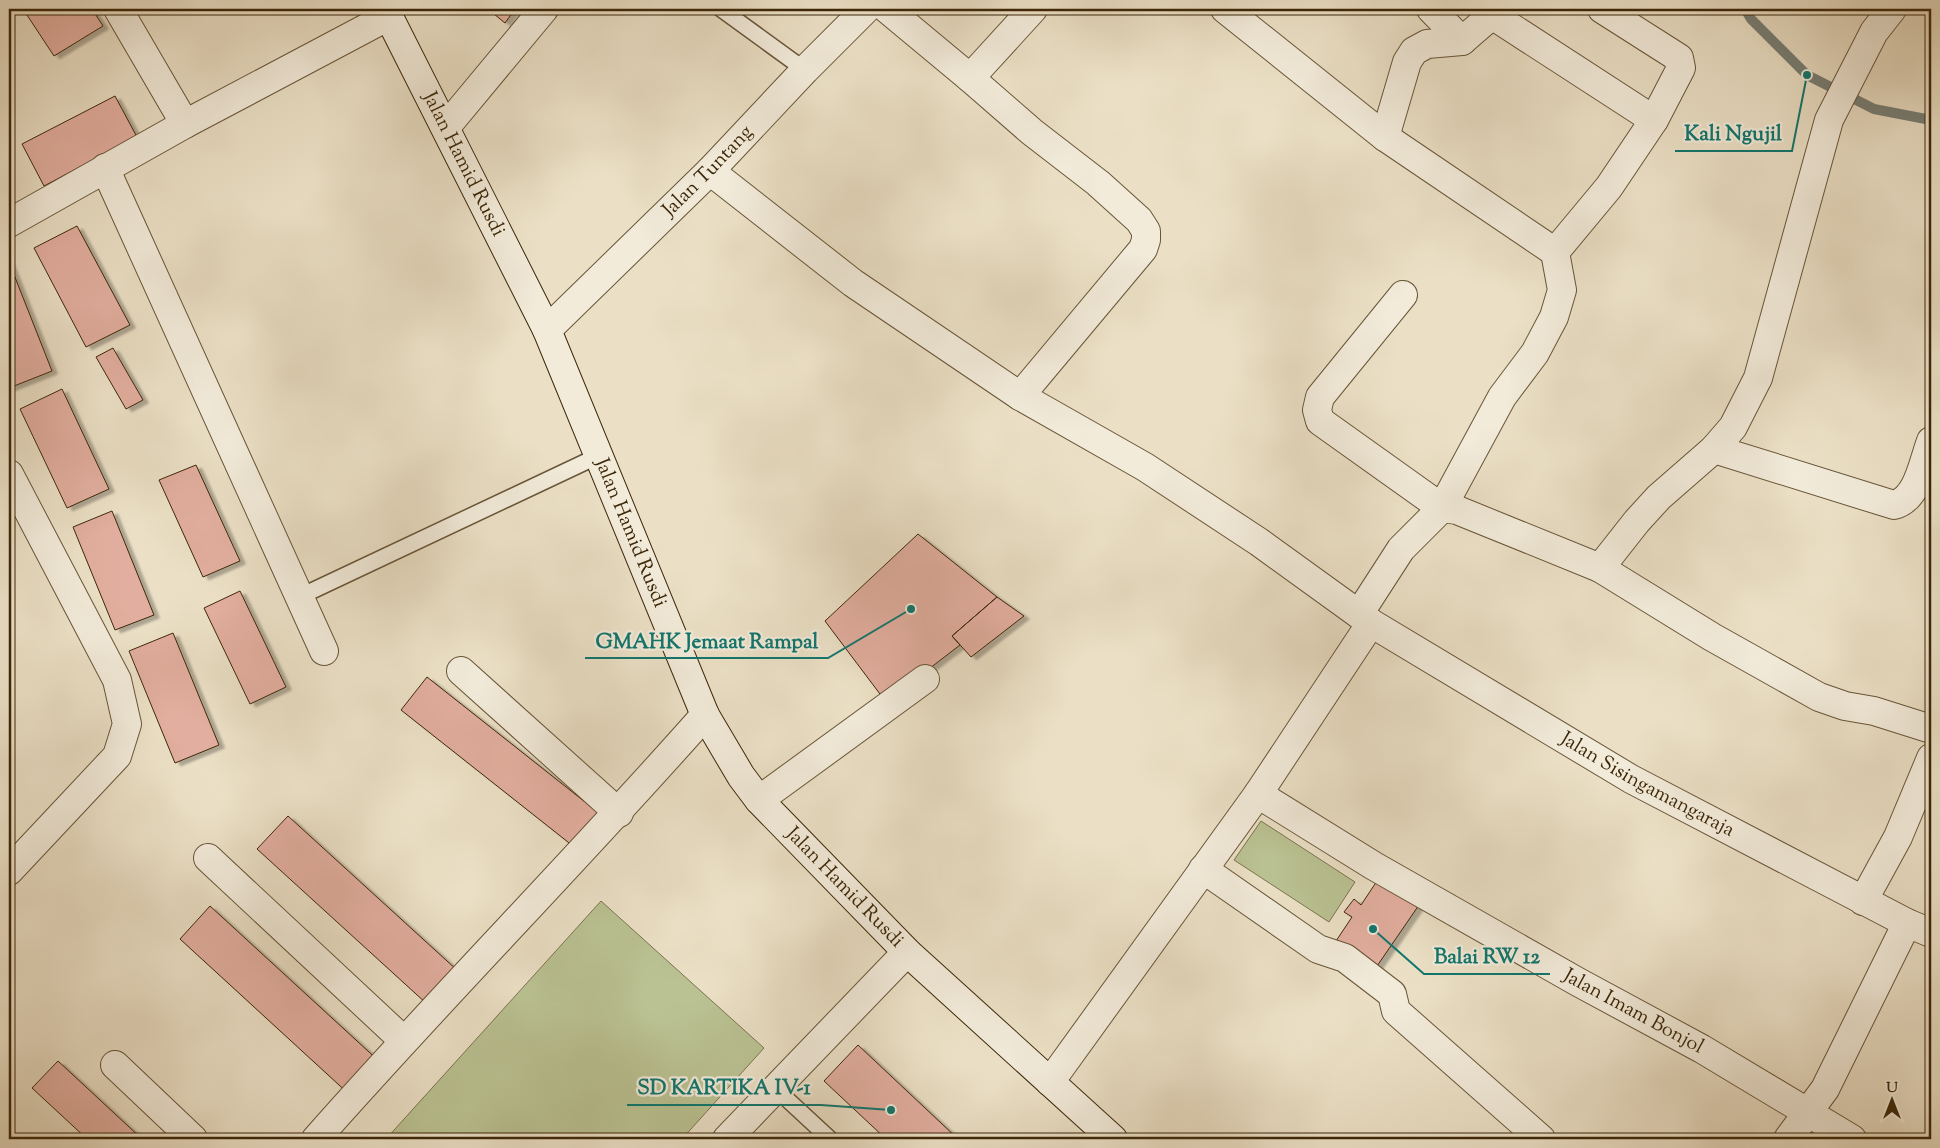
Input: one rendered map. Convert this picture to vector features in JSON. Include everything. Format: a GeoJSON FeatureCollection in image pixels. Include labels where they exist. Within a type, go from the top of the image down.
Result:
{"type":"FeatureCollection","features":[{"type":"Feature","properties":{"kind":"street"},"geometry":{"type":"LineString","coordinates":[[118,9],[185,124]]}},
{"type":"Feature","properties":{"kind":"street"},"geometry":{"type":"LineString","coordinates":[[446,127],[544,9]]}},
{"type":"Feature","properties":{"kind":"street","name":"Jalan Tuntang"},"geometry":{"type":"LineString","coordinates":[[547,330],[710,172],[805,70],[866,9]]}},
{"type":"Feature","properties":{"kind":"street"},"geometry":{"type":"LineString","coordinates":[[887,9],[1032,132],[1098,183],[1139,220],[1146,231],[1143,249],[1020,396]]}},
{"type":"Feature","properties":{"kind":"street"},"geometry":{"type":"LineString","coordinates":[[970,78],[1033,9]]}},
{"type":"Feature","properties":{"kind":"street"},"geometry":{"type":"LineString","coordinates":[[1050,1082],[1258,794],[1365,619],[1401,550],[1442,508],[1502,397],[1535,353],[1554,317],[1562,290],[1555,252],[1385,137],[1225,9]]}},
{"type":"Feature","properties":{"kind":"street"},"geometry":{"type":"LineString","coordinates":[[1431,9],[1462,42]]}},
{"type":"Feature","properties":{"kind":"street"},"geometry":{"type":"LineString","coordinates":[[1555,252],[1609,187],[1654,120],[1681,68],[1679,58],[1602,9]]}},
{"type":"Feature","properties":{"kind":"street"},"geometry":{"type":"LineString","coordinates":[[1600,568],[1637,521],[1659,497],[1714,449],[1733,428],[1758,378],[1829,120],[1874,32],[1892,9]]}},
{"type":"Feature","properties":{"kind":"street"},"geometry":{"type":"LineString","coordinates":[[1385,137],[1407,62],[1414,51],[1426,44],[1462,42],[1494,12],[1654,120]]}},
{"type":"Feature","properties":{"kind":"street"},"geometry":{"type":"LineString","coordinates":[[10,220],[387,13]]}},
{"type":"Feature","properties":{"kind":"street","name":"Jalan Hamid Rusdi"},"geometry":{"type":"LineString","coordinates":[[387,13],[547,330],[705,715],[741,776],[759,800],[907,952],[1113,1139]]}},
{"type":"Feature","properties":{"kind":"street"},"geometry":{"type":"LineString","coordinates":[[105,168],[324,652]]}},
{"type":"Feature","properties":{"kind":"street","name":"Jalan Sisingamangaraja"},"geometry":{"type":"LineString","coordinates":[[710,172],[852,283],[1020,396],[1145,467],[1259,542],[1365,619],[1631,779],[1863,901],[1919,928]]}},
{"type":"Feature","properties":{"kind":"street"},"geometry":{"type":"LineString","coordinates":[[1403,295],[1320,397],[1317,410],[1320,421],[1442,508],[1457,510],[1600,568],[1712,637],[1819,696],[1845,706],[1874,711],[1931,729]]}},
{"type":"Feature","properties":{"kind":"street"},"geometry":{"type":"LineString","coordinates":[[1714,449],[1894,505],[1904,503],[1912,494],[1931,441]]}},
{"type":"Feature","properties":{"kind":"street"},"geometry":{"type":"LineString","coordinates":[[9,474],[116,680],[127,724],[116,756],[9,871]]}},
{"type":"Feature","properties":{"kind":"street"},"geometry":{"type":"LineString","coordinates":[[461,671],[619,813]]}},
{"type":"Feature","properties":{"kind":"street"},"geometry":{"type":"LineString","coordinates":[[759,800],[925,679]]}},
{"type":"Feature","properties":{"kind":"street"},"geometry":{"type":"LineString","coordinates":[[316,1139],[403,1040],[619,813],[705,715]]}},
{"type":"Feature","properties":{"kind":"street"},"geometry":{"type":"LineString","coordinates":[[1863,901],[1898,837],[1931,758]]}},
{"type":"Feature","properties":{"kind":"street","name":"Jalan Imam Bonjol"},"geometry":{"type":"LineString","coordinates":[[1258,794],[1374,866],[1578,982],[1702,1049],[1852,1139]]}},
{"type":"Feature","properties":{"kind":"street"},"geometry":{"type":"LineString","coordinates":[[208,858],[403,1040]]}},
{"type":"Feature","properties":{"kind":"street"},"geometry":{"type":"LineString","coordinates":[[1203,869],[1318,948],[1345,958],[1392,994],[1396,1011],[1541,1139]]}},
{"type":"Feature","properties":{"kind":"street"},"geometry":{"type":"LineString","coordinates":[[1788,1139],[1825,1089],[1919,928]]}},
{"type":"Feature","properties":{"kind":"street"},"geometry":{"type":"LineString","coordinates":[[727,1139],[907,952]]}},
{"type":"Feature","properties":{"kind":"street"},"geometry":{"type":"LineString","coordinates":[[115,1065],[193,1139]]}},
{"type":"Feature","properties":{"kind":"lane"},"geometry":{"type":"LineString","coordinates":[[721,9],[805,70]]}},
{"type":"Feature","properties":{"kind":"lane"},"geometry":{"type":"LineString","coordinates":[[299,597],[598,456]]}},
{"type":"Feature","properties":{"kind":"lane"},"geometry":{"type":"LineString","coordinates":[[776,1089],[830,1139]]}},
{"type":"Feature","properties":{"kind":"green space"},"geometry":{"type":"Polygon","coordinates":[[[1261,821],[1355,882],[1329,922],[1234,860],[1261,821]]]}},
{"type":"Feature","properties":{"kind":"green space"},"geometry":{"type":"Polygon","coordinates":[[[601,901],[764,1048],[682,1139],[386,1139],[601,901]]]}},
{"type":"Feature","properties":{"kind":"building"},"geometry":{"type":"Polygon","coordinates":[[[23,9],[92,9],[103,26],[54,56],[23,9]]]}},
{"type":"Feature","properties":{"kind":"building"},"geometry":{"type":"Polygon","coordinates":[[[488,9],[515,9],[505,23],[488,9]]]}},
{"type":"Feature","properties":{"kind":"building"},"geometry":{"type":"Polygon","coordinates":[[[115,96],[137,137],[44,186],[22,144],[115,96]]]}},
{"type":"Feature","properties":{"kind":"building"},"geometry":{"type":"Polygon","coordinates":[[[77,226],[130,325],[86,347],[34,248],[77,226]]]}},
{"type":"Feature","properties":{"kind":"building"},"geometry":{"type":"Polygon","coordinates":[[[9,262],[52,371],[9,388],[9,262]]]}},
{"type":"Feature","properties":{"kind":"building"},"geometry":{"type":"Polygon","coordinates":[[[113,348],[143,400],[126,409],[96,357],[113,348]]]}},
{"type":"Feature","properties":{"kind":"building"},"geometry":{"type":"Polygon","coordinates":[[[62,389],[109,489],[67,508],[20,409],[62,389]]]}},
{"type":"Feature","properties":{"kind":"building"},"geometry":{"type":"Polygon","coordinates":[[[196,465],[240,561],[203,577],[159,480],[196,465]]]}},
{"type":"Feature","properties":{"kind":"building"},"geometry":{"type":"Polygon","coordinates":[[[112,511],[154,615],[115,630],[73,527],[112,511]]]}},
{"type":"Feature","properties":{"kind":"building"},"geometry":{"type":"Polygon","coordinates":[[[918,534],[997,597],[952,636],[960,645],[886,702],[825,621],[918,534]]]}},
{"type":"Feature","properties":{"kind":"building"},"geometry":{"type":"Polygon","coordinates":[[[240,591],[286,687],[250,704],[204,608],[240,591]]]}},
{"type":"Feature","properties":{"kind":"building"},"geometry":{"type":"Polygon","coordinates":[[[997,597],[1024,616],[971,657],[952,636],[997,597]]]}},
{"type":"Feature","properties":{"kind":"building"},"geometry":{"type":"Polygon","coordinates":[[[173,633],[219,745],[175,763],[129,651],[173,633]]]}},
{"type":"Feature","properties":{"kind":"building"},"geometry":{"type":"Polygon","coordinates":[[[427,677],[604,817],[578,850],[401,710],[427,677]]]}},
{"type":"Feature","properties":{"kind":"building"},"geometry":{"type":"Polygon","coordinates":[[[288,816],[458,971],[427,1004],[257,849],[288,816]]]}},
{"type":"Feature","properties":{"kind":"building"},"geometry":{"type":"Polygon","coordinates":[[[1379,878],[1419,905],[1375,969],[1336,941],[1352,917],[1344,912],[1354,899],[1361,905],[1379,878]]]}},
{"type":"Feature","properties":{"kind":"building"},"geometry":{"type":"Polygon","coordinates":[[[210,906],[381,1063],[351,1096],[180,939],[210,906]]]}},
{"type":"Feature","properties":{"kind":"building"},"geometry":{"type":"Polygon","coordinates":[[[858,1045],[958,1139],[886,1139],[824,1081],[858,1045]]]}},
{"type":"Feature","properties":{"kind":"building"},"geometry":{"type":"Polygon","coordinates":[[[58,1061],[142,1139],[87,1139],[32,1088],[58,1061]]]}},
{"type":"Feature","properties":{"kind":"waterway"},"geometry":{"type":"LineString","coordinates":[[1745,9],[1751,19],[1807,75],[1874,109],[1931,120]]}},
{"type":"Feature","properties":{"kind":"place","name":"Kali Ngujil"},"geometry":{"type":"Point","coordinates":[1807,75]}},
{"type":"Feature","properties":{"kind":"place","name":"GMAHK Jemaat Rampal"},"geometry":{"type":"Point","coordinates":[911,609]}},
{"type":"Feature","properties":{"kind":"place","name":"Balai RW 12"},"geometry":{"type":"Point","coordinates":[1373,929]}},
{"type":"Feature","properties":{"kind":"place","name":"SD KARTIKA IV-1"},"geometry":{"type":"Point","coordinates":[891,1110]}}]}
